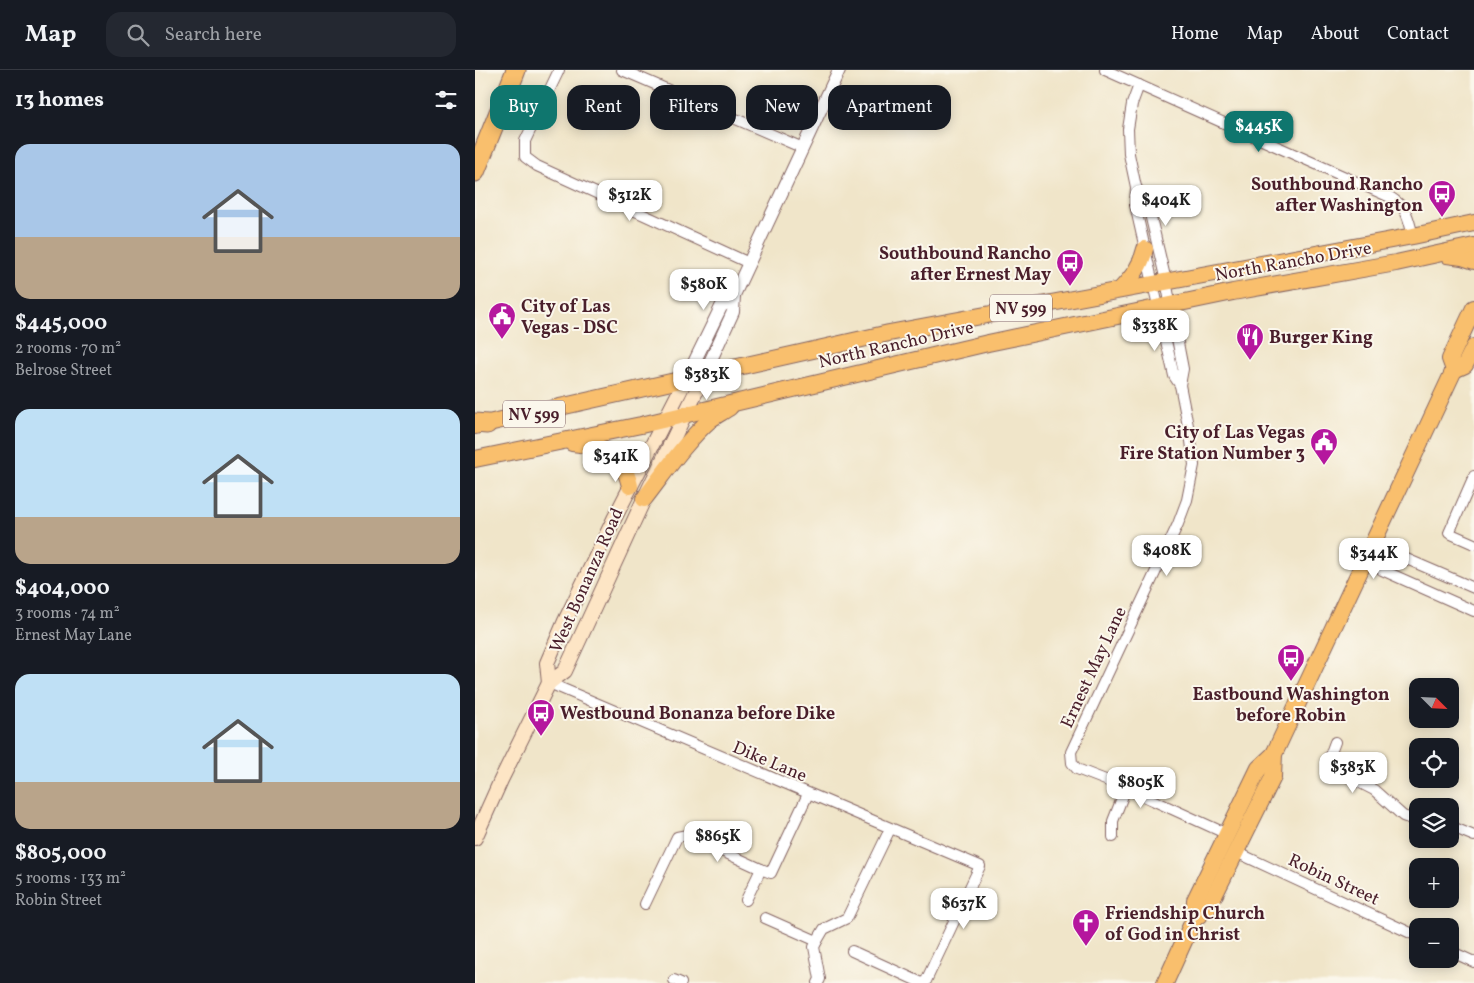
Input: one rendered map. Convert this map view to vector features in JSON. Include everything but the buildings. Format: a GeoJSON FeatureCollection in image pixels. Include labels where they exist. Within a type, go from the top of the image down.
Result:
{"type":"FeatureCollection","features":[{"type":"Feature","properties":{"kind":"highway"},"geometry":{"type":"LineString","coordinates":[[475,172],[516,70]]}},
{"type":"Feature","properties":{"kind":"main road","name":"North Rancho Drive"},"geometry":{"type":"LineString","coordinates":[[479,425],[889,333],[1413,236],[1474,223]]}},
{"type":"Feature","properties":{"kind":"main road","name":"North Rancho Drive"},"geometry":{"type":"LineString","coordinates":[[475,459],[665,419],[739,400],[988,343],[1164,306],[1474,246]]}},
{"type":"Feature","properties":{"kind":"main road"},"geometry":{"type":"LineString","coordinates":[[1121,289],[1138,269],[1145,249]]}},
{"type":"Feature","properties":{"kind":"main road"},"geometry":{"type":"LineString","coordinates":[[1438,254],[1474,261]]}},
{"type":"Feature","properties":{"kind":"main road"},"geometry":{"type":"LineString","coordinates":[[1454,370],[1450,358],[1474,308]]}},
{"type":"Feature","properties":{"kind":"main road"},"geometry":{"type":"LineString","coordinates":[[1165,983],[1194,919],[1195,900],[1259,768],[1274,754],[1454,370],[1465,365],[1474,347]]}},
{"type":"Feature","properties":{"kind":"main road","name":"West Bonanza Road"},"geometry":{"type":"LineString","coordinates":[[475,838],[501,780],[549,683],[565,671],[644,499],[705,375]]}},
{"type":"Feature","properties":{"kind":"main road","name":"West Bonanza Road"},"geometry":{"type":"LineString","coordinates":[[549,683],[547,663],[577,595],[686,379]]}},
{"type":"Feature","properties":{"kind":"main road"},"geometry":{"type":"LineString","coordinates":[[644,499],[676,457],[701,429],[739,400]]}},
{"type":"Feature","properties":{"kind":"main road"},"geometry":{"type":"LineString","coordinates":[[557,442],[591,445],[613,454],[627,471],[631,486]]}},
{"type":"Feature","properties":{"kind":"main road"},"geometry":{"type":"LineString","coordinates":[[577,595],[596,604]]}},
{"type":"Feature","properties":{"kind":"main road"},"geometry":{"type":"LineString","coordinates":[[1194,919],[1208,908],[1273,777],[1274,754]]}},
{"type":"Feature","properties":{"kind":"main road"},"geometry":{"type":"LineString","coordinates":[[1236,852],[1236,835],[1253,797],[1259,768]]}},
{"type":"Feature","properties":{"kind":"main road"},"geometry":{"type":"LineString","coordinates":[[1208,908],[1209,890],[1229,848],[1227,834]]}},
{"type":"Feature","properties":{"kind":"street"},"geometry":{"type":"LineString","coordinates":[[559,70],[525,141],[525,157],[537,166],[749,263]]}},
{"type":"Feature","properties":{"kind":"street"},"geometry":{"type":"LineString","coordinates":[[622,70],[803,148]]}},
{"type":"Feature","properties":{"kind":"street","name":"West Bonanza Road"},"geometry":{"type":"LineString","coordinates":[[705,375],[733,312],[734,295],[839,70]]}},
{"type":"Feature","properties":{"kind":"street"},"geometry":{"type":"LineString","coordinates":[[1105,70],[1390,197],[1399,202],[1405,209],[1413,236]]}},
{"type":"Feature","properties":{"kind":"street","name":"Ernest May Lane"},"geometry":{"type":"LineString","coordinates":[[1139,85],[1132,104],[1128,129],[1129,154],[1135,187],[1135,205],[1145,249],[1159,282]]}},
{"type":"Feature","properties":{"kind":"street","name":"Ernest May Lane"},"geometry":{"type":"LineString","coordinates":[[1126,788],[1077,769],[1071,752],[1175,532],[1187,500],[1193,465],[1191,441],[1180,385],[1174,376],[1148,204],[1135,187]]}},
{"type":"Feature","properties":{"kind":"street","name":"West Bonanza Road"},"geometry":{"type":"LineString","coordinates":[[686,379],[721,307],[734,295]]}},
{"type":"Feature","properties":{"kind":"street"},"geometry":{"type":"LineString","coordinates":[[1474,476],[1449,533],[1474,544]]}},
{"type":"Feature","properties":{"kind":"street"},"geometry":{"type":"LineString","coordinates":[[1367,554],[1387,551],[1474,588]]}},
{"type":"Feature","properties":{"kind":"street"},"geometry":{"type":"LineString","coordinates":[[1367,554],[1382,570],[1474,612]]}},
{"type":"Feature","properties":{"kind":"street","name":"Dike Lane"},"geometry":{"type":"LineString","coordinates":[[549,683],[890,830],[980,866],[924,983]]}},
{"type":"Feature","properties":{"kind":"street"},"geometry":{"type":"LineString","coordinates":[[1335,742],[1329,758],[1332,766],[1339,772],[1374,790],[1403,816],[1409,818]]}},
{"type":"Feature","properties":{"kind":"street"},"geometry":{"type":"LineString","coordinates":[[1113,836],[1113,820],[1126,788],[1227,834]]}},
{"type":"Feature","properties":{"kind":"street"},"geometry":{"type":"LineString","coordinates":[[645,904],[677,837],[687,835],[771,874],[807,794]]}},
{"type":"Feature","properties":{"kind":"street"},"geometry":{"type":"LineString","coordinates":[[818,983],[820,979],[814,947],[824,930],[847,918],[890,830]]}},
{"type":"Feature","properties":{"kind":"street"},"geometry":{"type":"LineString","coordinates":[[1459,830],[1474,836]]}},
{"type":"Feature","properties":{"kind":"street","name":"Robin Street"},"geometry":{"type":"LineString","coordinates":[[1236,852],[1409,932]]}},
{"type":"Feature","properties":{"kind":"street"},"geometry":{"type":"LineString","coordinates":[[746,900],[761,869]]}},
{"type":"Feature","properties":{"kind":"street"},"geometry":{"type":"LineString","coordinates":[[765,918],[817,941]]}},
{"type":"Feature","properties":{"kind":"street"},"geometry":{"type":"LineString","coordinates":[[852,951],[924,983]]}},
{"type":"Feature","properties":{"kind":"street"},"geometry":{"type":"LineString","coordinates":[[1459,955],[1474,962]]}},
{"type":"Feature","properties":{"kind":"place","name":"Southbound Rancho after Washington"},"geometry":{"type":"Point","coordinates":[1442,218]}},
{"type":"Feature","properties":{"kind":"place","name":"Southbound Rancho after Ernest May"},"geometry":{"type":"Point","coordinates":[1070,287]}},
{"type":"Feature","properties":{"kind":"place","name":"City of Las Vegas - DSC"},"geometry":{"type":"Point","coordinates":[502,340]}},
{"type":"Feature","properties":{"kind":"place","name":"Burger King"},"geometry":{"type":"Point","coordinates":[1250,361]}},
{"type":"Feature","properties":{"kind":"place","name":"City of Las Vegas Fire Station Number 3"},"geometry":{"type":"Point","coordinates":[1324,466]}},
{"type":"Feature","properties":{"kind":"place","name":"Eastbound Washington before Robin"},"geometry":{"type":"Point","coordinates":[1291,682]}},
{"type":"Feature","properties":{"kind":"place","name":"Westbound Bonanza before Dike"},"geometry":{"type":"Point","coordinates":[541,737]}},
{"type":"Feature","properties":{"kind":"place","name":"Friendship Church of God in Christ"},"geometry":{"type":"Point","coordinates":[1086,947]}}]}
